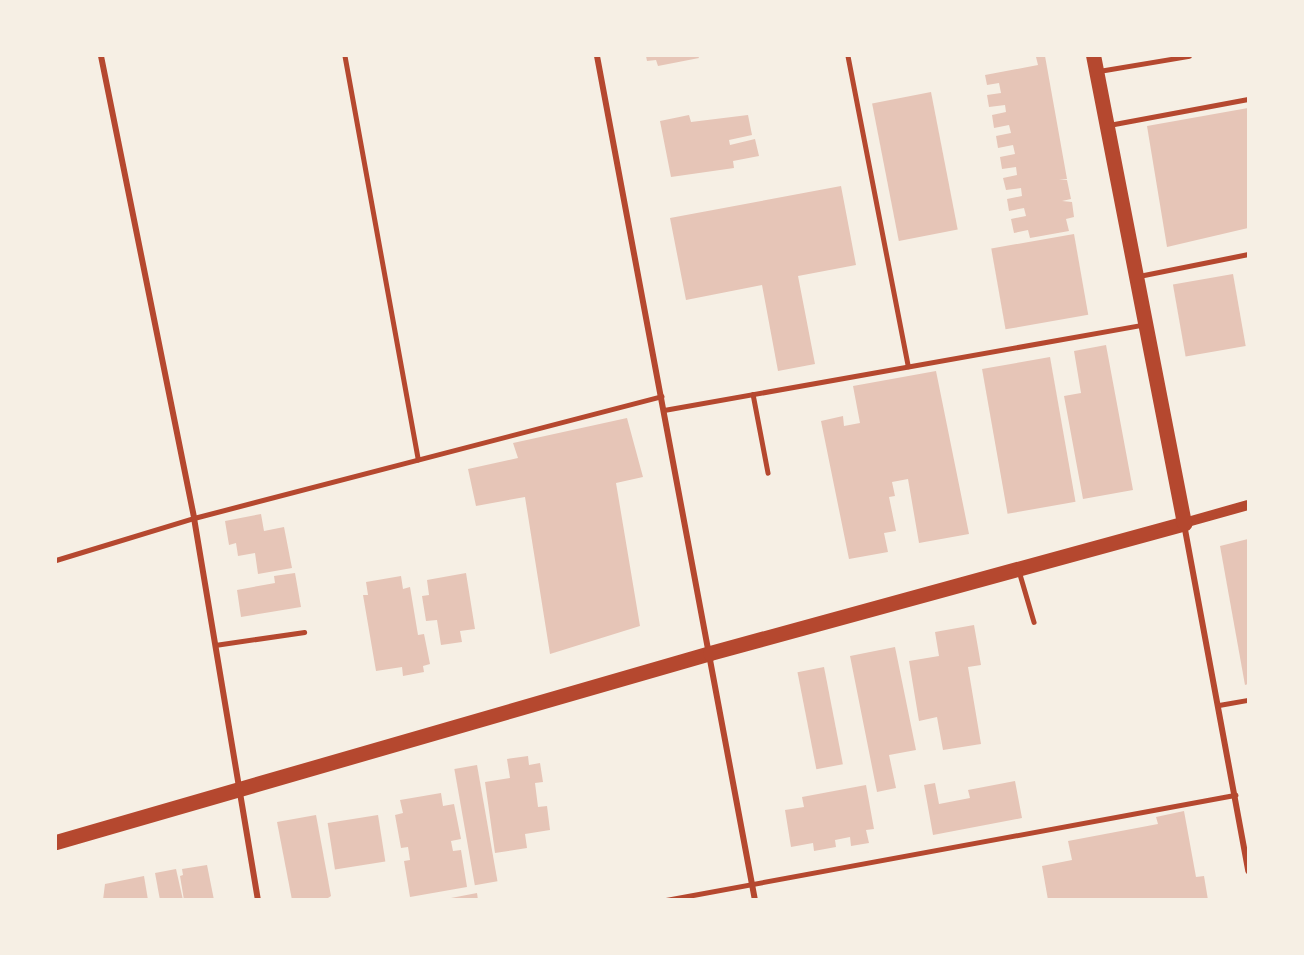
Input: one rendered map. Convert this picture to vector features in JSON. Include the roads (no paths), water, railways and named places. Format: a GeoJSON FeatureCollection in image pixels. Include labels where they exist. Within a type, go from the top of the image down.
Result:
{"type":"FeatureCollection","features":[{"type":"Feature","properties":{"kind":"main road"},"geometry":{"type":"LineString","coordinates":[[56,843],[710,653],[1184,523],[1134,277],[1094,56]]}},
{"type":"Feature","properties":{"kind":"street"},"geometry":{"type":"LineString","coordinates":[[101,56],[194,518],[258,900]]}},
{"type":"Feature","properties":{"kind":"street"},"geometry":{"type":"LineString","coordinates":[[597,56],[756,900]]}},
{"type":"Feature","properties":{"kind":"street"},"geometry":{"type":"LineString","coordinates":[[1248,505],[1184,523],[1248,871]]}},
{"type":"Feature","properties":{"kind":"lane"},"geometry":{"type":"LineString","coordinates":[[345,56],[418,459]]}},
{"type":"Feature","properties":{"kind":"lane"},"geometry":{"type":"LineString","coordinates":[[848,56],[908,366]]}},
{"type":"Feature","properties":{"kind":"lane"},"geometry":{"type":"LineString","coordinates":[[1096,72],[1189,56]]}},
{"type":"Feature","properties":{"kind":"lane"},"geometry":{"type":"LineString","coordinates":[[1107,125],[1248,99]]}},
{"type":"Feature","properties":{"kind":"lane"},"geometry":{"type":"LineString","coordinates":[[1134,277],[1248,254]]}},
{"type":"Feature","properties":{"kind":"lane"},"geometry":{"type":"LineString","coordinates":[[664,410],[1144,324]]}},
{"type":"Feature","properties":{"kind":"lane"},"geometry":{"type":"LineString","coordinates":[[753,394],[768,473]]}},
{"type":"Feature","properties":{"kind":"lane"},"geometry":{"type":"LineString","coordinates":[[56,560],[194,518],[662,396]]}},
{"type":"Feature","properties":{"kind":"lane"},"geometry":{"type":"LineString","coordinates":[[1018,569],[1034,622]]}},
{"type":"Feature","properties":{"kind":"lane"},"geometry":{"type":"LineString","coordinates":[[215,645],[304,632]]}},
{"type":"Feature","properties":{"kind":"lane"},"geometry":{"type":"LineString","coordinates":[[1219,705],[1248,700]]}},
{"type":"Feature","properties":{"kind":"lane"},"geometry":{"type":"LineString","coordinates":[[666,900],[1235,795]]}}]}
